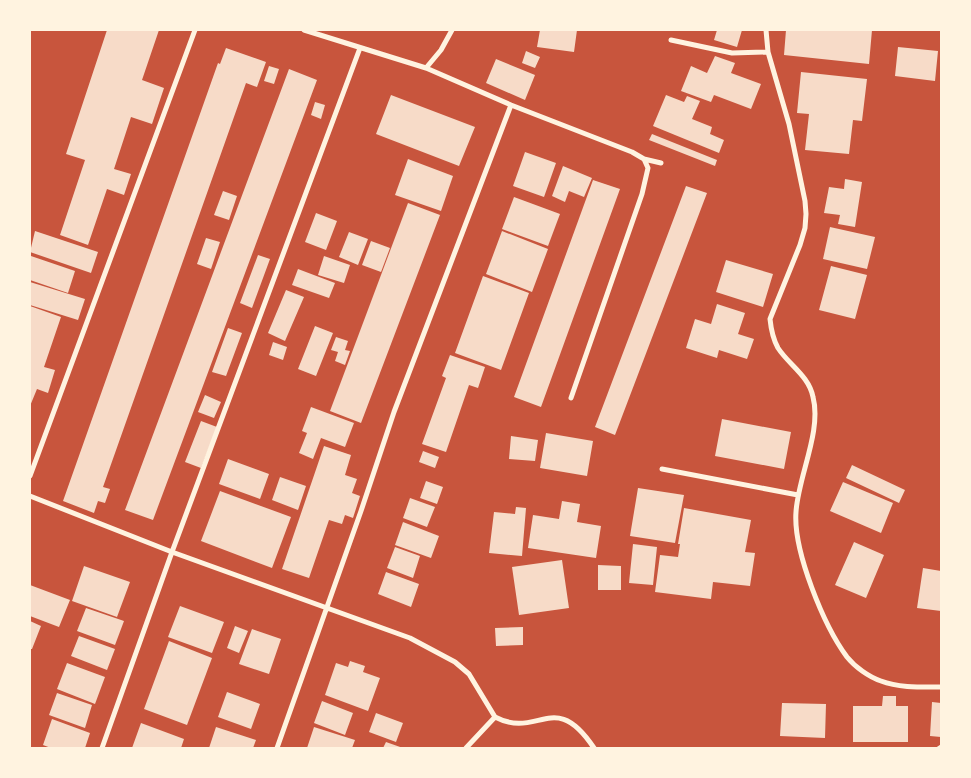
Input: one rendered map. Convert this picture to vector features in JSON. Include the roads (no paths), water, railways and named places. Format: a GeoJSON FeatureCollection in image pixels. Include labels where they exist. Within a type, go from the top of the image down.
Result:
{"type":"FeatureCollection","features":[{"type":"Feature","properties":{"kind":"street"},"geometry":{"type":"LineString","coordinates":[[30,476],[196,30]]}},
{"type":"Feature","properties":{"kind":"street"},"geometry":{"type":"LineString","coordinates":[[304,30],[426,68],[511,105],[620,146],[644,159],[661,163]]}},
{"type":"Feature","properties":{"kind":"street"},"geometry":{"type":"LineString","coordinates":[[426,68],[452,30]]}},
{"type":"Feature","properties":{"kind":"street"},"geometry":{"type":"LineString","coordinates":[[766,30],[768,52],[789,124],[806,201],[805,228],[770,319],[772,334],[778,347],[806,380],[813,396],[815,412],[812,436],[798,495],[796,530],[802,562],[821,607],[847,657],[857,667],[880,681],[897,685],[941,687]]}},
{"type":"Feature","properties":{"kind":"street"},"geometry":{"type":"LineString","coordinates":[[671,40],[732,53],[768,52]]}},
{"type":"Feature","properties":{"kind":"street"},"geometry":{"type":"LineString","coordinates":[[102,748],[172,552],[360,48]]}},
{"type":"Feature","properties":{"kind":"street"},"geometry":{"type":"LineString","coordinates":[[277,748],[327,609],[394,412],[511,105]]}},
{"type":"Feature","properties":{"kind":"street"},"geometry":{"type":"LineString","coordinates":[[571,398],[642,194],[648,168],[644,159]]}},
{"type":"Feature","properties":{"kind":"street"},"geometry":{"type":"LineString","coordinates":[[662,469],[798,495]]}},
{"type":"Feature","properties":{"kind":"street"},"geometry":{"type":"LineString","coordinates":[[30,496],[172,552],[410,638],[455,662],[469,674],[495,717],[519,725],[551,718],[567,720],[581,731],[594,748]]}},
{"type":"Feature","properties":{"kind":"street"},"geometry":{"type":"LineString","coordinates":[[466,748],[495,717]]}}]}
